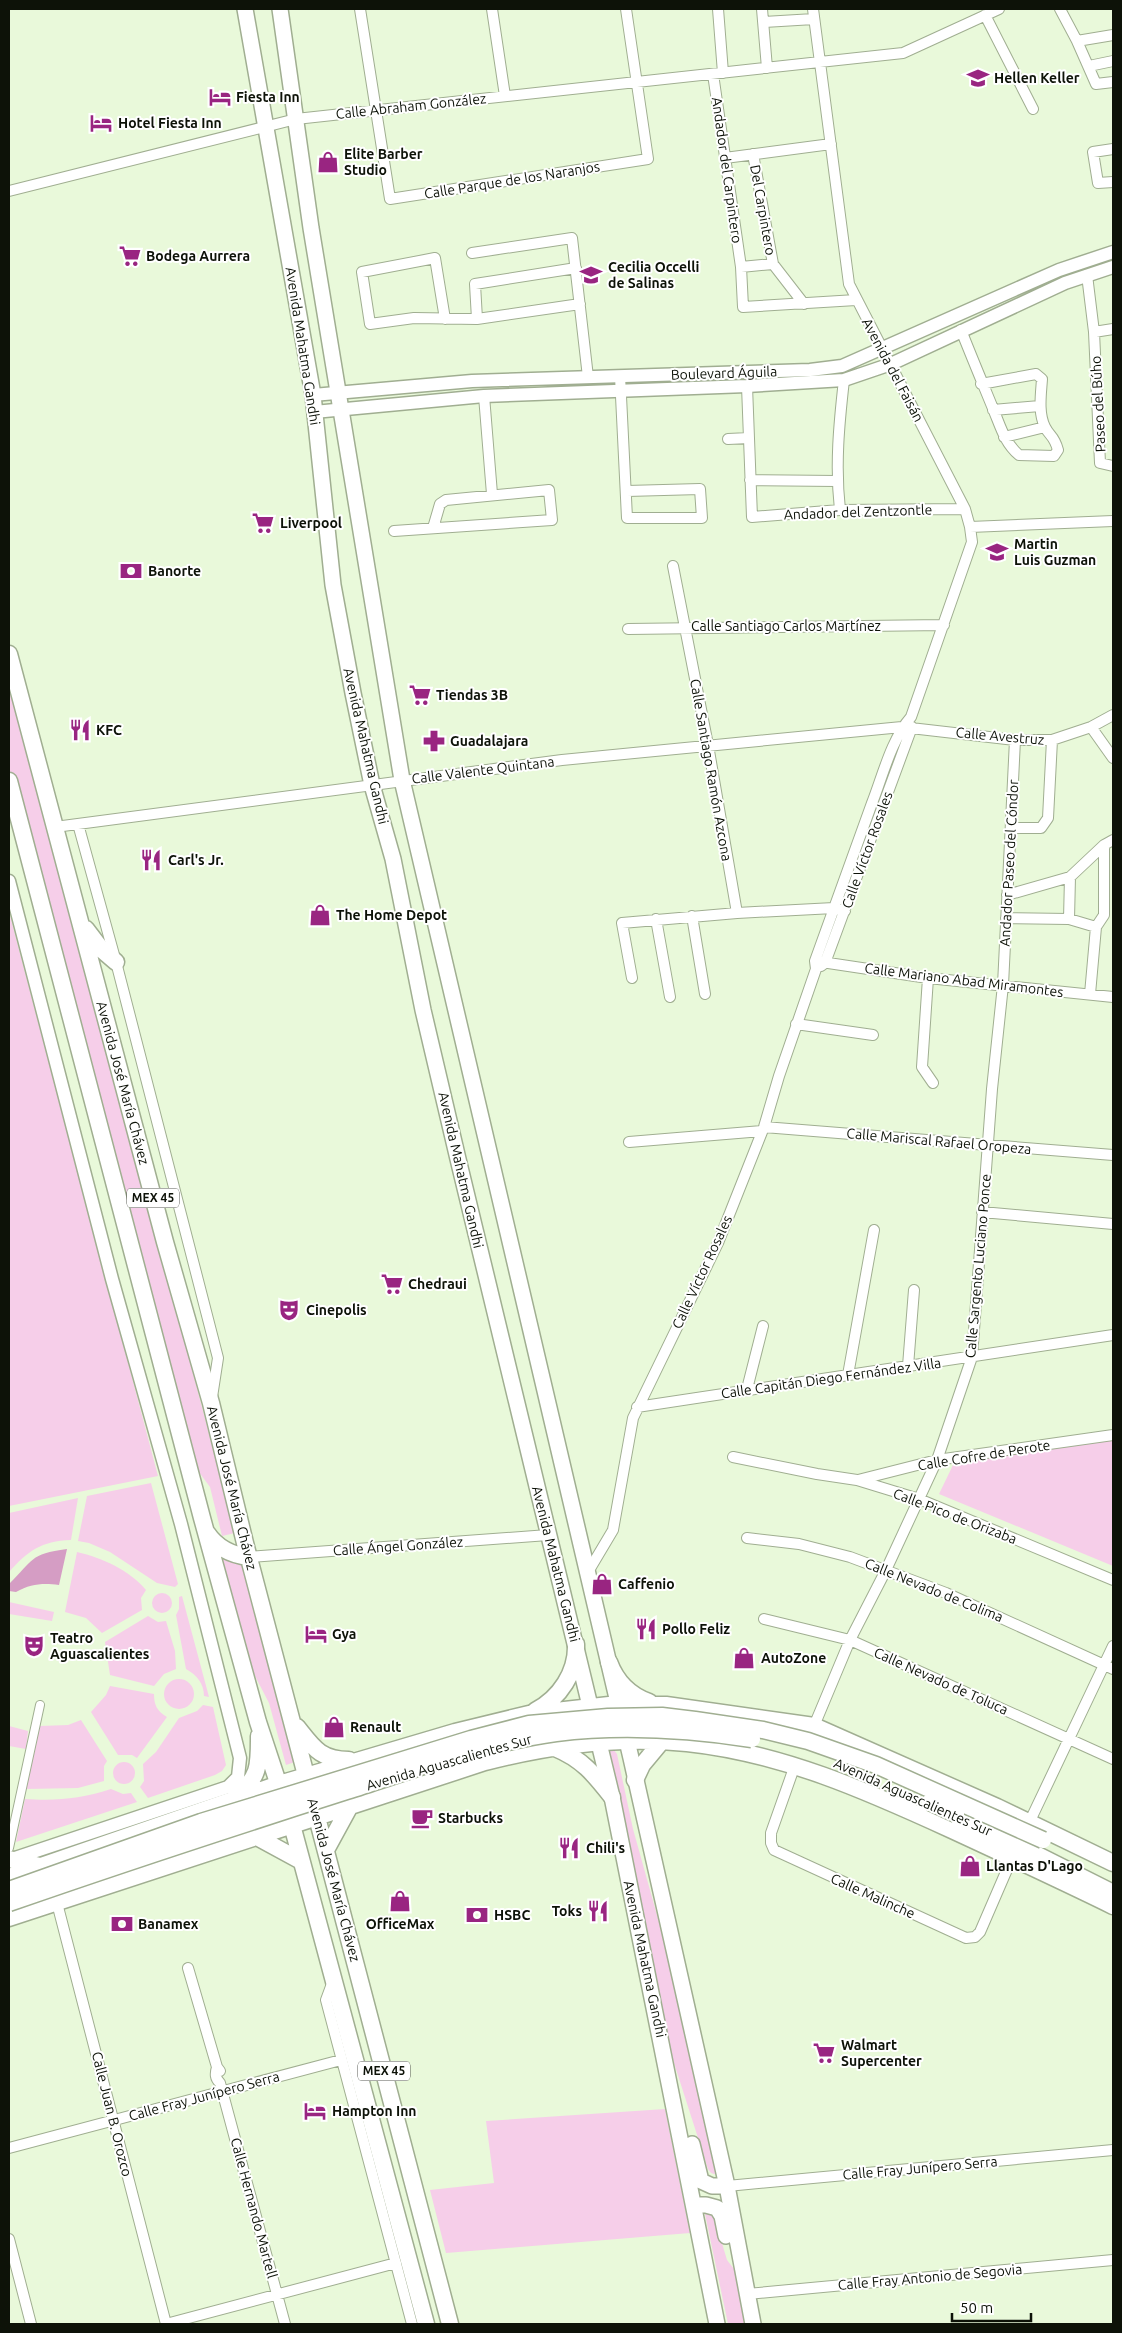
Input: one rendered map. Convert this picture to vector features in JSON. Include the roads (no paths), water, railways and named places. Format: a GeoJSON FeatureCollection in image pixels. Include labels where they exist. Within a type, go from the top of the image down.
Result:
{"type":"FeatureCollection","features":[{"type":"Feature","properties":{"kind":"main road","name":"Avenida Mahatma Gandhi"},"geometry":{"type":"LineString","coordinates":[[244,9],[313,395],[333,585],[372,786],[393,858],[423,1010],[612,1797],[675,2104],[717,2324]]}},
{"type":"Feature","properties":{"kind":"main road","name":"Avenida Mahatma Gandhi"},"geometry":{"type":"LineString","coordinates":[[280,9],[311,228],[402,780],[627,1741],[727,2186],[753,2324]]}},
{"type":"Feature","properties":{"kind":"main road","name":"Avenida José María Chávez"},"geometry":{"type":"LineString","coordinates":[[9,654],[162,1232],[211,1402],[249,1557],[450,2324]]}},
{"type":"Feature","properties":{"kind":"main road","name":"Avenida José María Chávez"},"geometry":{"type":"LineString","coordinates":[[9,781],[189,1470],[258,1722],[292,1825],[426,2324]]}},
{"type":"Feature","properties":{"kind":"main road"},"geometry":{"type":"LineString","coordinates":[[9,825],[16,808]]}},
{"type":"Feature","properties":{"kind":"main road"},"geometry":{"type":"LineString","coordinates":[[78,914],[96,942],[116,962]]}},
{"type":"Feature","properties":{"kind":"main road"},"geometry":{"type":"LineString","coordinates":[[204,1524],[221,1548],[234,1555],[249,1557]]}},
{"type":"Feature","properties":{"kind":"main road"},"geometry":{"type":"LineString","coordinates":[[529,1714],[547,1703],[563,1687],[576,1662],[576,1644]]}},
{"type":"Feature","properties":{"kind":"main road"},"geometry":{"type":"LineString","coordinates":[[609,1662],[617,1679],[630,1692],[647,1702],[666,1705]]}},
{"type":"Feature","properties":{"kind":"main road","name":"Avenida Aguascalientes Sur"},"geometry":{"type":"LineString","coordinates":[[9,1877],[159,1825],[224,1796],[279,1784],[455,1732],[529,1714],[618,1704],[666,1705],[814,1726],[1030,1823],[1113,1863]]}},
{"type":"Feature","properties":{"kind":"main road"},"geometry":{"type":"LineString","coordinates":[[645,1741],[636,1731],[634,1724],[636,1712],[646,1704]]}},
{"type":"Feature","properties":{"kind":"main road","name":"Avenida Aguascalientes Sur"},"geometry":{"type":"LineString","coordinates":[[9,1890],[201,1822],[471,1739],[529,1724],[608,1717],[662,1716],[782,1734],[829,1748],[876,1765],[936,1794],[1000,1819],[1113,1875]]}},
{"type":"Feature","properties":{"kind":"main road"},"geometry":{"type":"LineString","coordinates":[[504,1720],[518,1725],[522,1734],[521,1747],[511,1755]]}},
{"type":"Feature","properties":{"kind":"main road"},"geometry":{"type":"LineString","coordinates":[[224,1796],[244,1790],[257,1772],[259,1764],[258,1722]]}},
{"type":"Feature","properties":{"kind":"main road"},"geometry":{"type":"LineString","coordinates":[[293,1722],[313,1748],[324,1756],[336,1760],[358,1760]]}},
{"type":"Feature","properties":{"kind":"main road","name":"Avenida Aguascalientes Sur"},"geometry":{"type":"LineString","coordinates":[[9,1903],[379,1781],[504,1744],[555,1734],[634,1728],[687,1731],[761,1740],[826,1758],[855,1768],[956,1814],[1113,1893]]}},
{"type":"Feature","properties":{"kind":"main road","name":"Avenida Aguascalientes Sur"},"geometry":{"type":"LineString","coordinates":[[9,1918],[466,1768],[511,1755],[553,1747],[627,1741],[688,1743],[766,1757],[795,1765],[877,1795],[1113,1906]]}},
{"type":"Feature","properties":{"kind":"main road"},"geometry":{"type":"LineString","coordinates":[[635,1780],[642,1765],[662,1741]]}},
{"type":"Feature","properties":{"kind":"main road"},"geometry":{"type":"LineString","coordinates":[[553,1747],[574,1756],[593,1772],[612,1797]]}},
{"type":"Feature","properties":{"kind":"main road"},"geometry":{"type":"LineString","coordinates":[[326,1850],[350,1806]]}},
{"type":"Feature","properties":{"kind":"main road"},"geometry":{"type":"LineString","coordinates":[[152,1872],[166,1862],[175,1848],[173,1839],[168,1831],[159,1825]]}},
{"type":"Feature","properties":{"kind":"main road"},"geometry":{"type":"LineString","coordinates":[[257,1837],[270,1842],[301,1861]]}},
{"type":"Feature","properties":{"kind":"main road"},"geometry":{"type":"LineString","coordinates":[[9,1860],[40,1866]]}},
{"type":"Feature","properties":{"kind":"main road"},"geometry":{"type":"LineString","coordinates":[[675,2104],[692,2142],[701,2180],[712,2186],[727,2186]]}},
{"type":"Feature","properties":{"kind":"main road"},"geometry":{"type":"LineString","coordinates":[[694,2206],[706,2205],[716,2208],[722,2216],[730,2260],[744,2275]]}},
{"type":"Feature","properties":{"kind":"street"},"geometry":{"type":"LineString","coordinates":[[360,9],[376,110]]}},
{"type":"Feature","properties":{"kind":"street"},"geometry":{"type":"LineString","coordinates":[[492,9],[505,96]]}},
{"type":"Feature","properties":{"kind":"street"},"geometry":{"type":"LineString","coordinates":[[626,9],[637,82]]}},
{"type":"Feature","properties":{"kind":"street","name":"Andador del Carpintero"},"geometry":{"type":"LineString","coordinates":[[718,9],[718,73],[725,158],[740,267],[743,307],[804,304]]}},
{"type":"Feature","properties":{"kind":"street"},"geometry":{"type":"LineString","coordinates":[[762,9],[767,68]]}},
{"type":"Feature","properties":{"kind":"street","name":"Calle Abraham González"},"geometry":{"type":"LineString","coordinates":[[9,191],[296,119],[904,53],[999,9]]}},
{"type":"Feature","properties":{"kind":"street"},"geometry":{"type":"LineString","coordinates":[[1060,9],[1096,84],[1113,82]]}},
{"type":"Feature","properties":{"kind":"street"},"geometry":{"type":"LineString","coordinates":[[764,22],[813,14]]}},
{"type":"Feature","properties":{"kind":"street","name":"Avenida del Faisán"},"geometry":{"type":"LineString","coordinates":[[813,14],[849,284],[965,509],[970,527],[972,542],[908,724]]}},
{"type":"Feature","properties":{"kind":"street"},"geometry":{"type":"LineString","coordinates":[[985,15],[1033,108]]}},
{"type":"Feature","properties":{"kind":"street"},"geometry":{"type":"LineString","coordinates":[[1077,41],[1113,35]]}},
{"type":"Feature","properties":{"kind":"street"},"geometry":{"type":"LineString","coordinates":[[1089,66],[1113,61]]}},
{"type":"Feature","properties":{"kind":"street","name":"Calle Parque de los Naranjos"},"geometry":{"type":"LineString","coordinates":[[376,110],[390,200],[648,159],[637,82]]}},
{"type":"Feature","properties":{"kind":"street","name":"Del Carpintero"},"geometry":{"type":"LineString","coordinates":[[725,158],[830,144]]}},
{"type":"Feature","properties":{"kind":"street"},"geometry":{"type":"LineString","coordinates":[[1113,149],[1093,152],[1098,183],[1113,182]]}},
{"type":"Feature","properties":{"kind":"street","name":"Del Carpintero"},"geometry":{"type":"LineString","coordinates":[[740,267],[773,264],[753,154]]}},
{"type":"Feature","properties":{"kind":"street"},"geometry":{"type":"LineString","coordinates":[[472,253],[572,238],[588,377]]}},
{"type":"Feature","properties":{"kind":"street","name":"Boulevard Águila"},"geometry":{"type":"LineString","coordinates":[[313,395],[472,381],[810,370],[842,366],[1059,270],[1113,252]]}},
{"type":"Feature","properties":{"kind":"street"},"geometry":{"type":"LineString","coordinates":[[445,319],[436,258],[362,272],[370,324],[414,318],[445,319],[477,319],[580,304]]}},
{"type":"Feature","properties":{"kind":"street"},"geometry":{"type":"LineString","coordinates":[[773,264],[804,304],[856,300]]}},
{"type":"Feature","properties":{"kind":"street","name":"Boulevard Águila"},"geometry":{"type":"LineString","coordinates":[[314,412],[484,396],[746,386],[844,380],[891,364],[1065,283],[1113,267]]}},
{"type":"Feature","properties":{"kind":"street"},"geometry":{"type":"LineString","coordinates":[[477,319],[475,284],[576,268]]}},
{"type":"Feature","properties":{"kind":"street"},"geometry":{"type":"LineString","coordinates":[[1087,275],[1094,332],[1113,329]]}},
{"type":"Feature","properties":{"kind":"street"},"geometry":{"type":"LineString","coordinates":[[961,330],[981,384],[1004,436],[1012,448],[1019,455],[1054,456],[1058,450],[1055,438],[1045,427],[1040,406],[1042,379],[1036,374],[981,384]]}},
{"type":"Feature","properties":{"kind":"street","name":"Paseo del Búho"},"geometry":{"type":"LineString","coordinates":[[1094,332],[1100,464],[1113,466]]}},
{"type":"Feature","properties":{"kind":"street"},"geometry":{"type":"LineString","coordinates":[[620,376],[627,518],[702,518],[700,488],[627,491]]}},
{"type":"Feature","properties":{"kind":"street"},"geometry":{"type":"LineString","coordinates":[[840,510],[837,481],[837,441],[844,380]]}},
{"type":"Feature","properties":{"kind":"street"},"geometry":{"type":"LineString","coordinates":[[746,386],[750,480],[837,481]]}},
{"type":"Feature","properties":{"kind":"street"},"geometry":{"type":"LineString","coordinates":[[484,396],[492,494]]}},
{"type":"Feature","properties":{"kind":"street"},"geometry":{"type":"LineString","coordinates":[[993,410],[1040,406]]}},
{"type":"Feature","properties":{"kind":"street"},"geometry":{"type":"LineString","coordinates":[[1004,436],[1045,427]]}},
{"type":"Feature","properties":{"kind":"street"},"geometry":{"type":"LineString","coordinates":[[728,439],[749,438]]}},
{"type":"Feature","properties":{"kind":"street","name":"Andador del Zentzontle"},"geometry":{"type":"LineString","coordinates":[[750,480],[752,517],[840,510],[965,509]]}},
{"type":"Feature","properties":{"kind":"street"},"geometry":{"type":"LineString","coordinates":[[394,531],[552,520],[549,490],[492,494],[446,500],[440,504],[433,528]]}},
{"type":"Feature","properties":{"kind":"street"},"geometry":{"type":"LineString","coordinates":[[970,527],[1113,522]]}},
{"type":"Feature","properties":{"kind":"street","name":"Calle Santiago Ramón Azcona"},"geometry":{"type":"LineString","coordinates":[[673,566],[708,745],[737,913]]}},
{"type":"Feature","properties":{"kind":"street","name":"Calle Santiago Carlos Martínez"},"geometry":{"type":"LineString","coordinates":[[628,629],[944,625]]}},
{"type":"Feature","properties":{"kind":"street","name":"Calle Avestruz"},"geometry":{"type":"LineString","coordinates":[[908,724],[1015,740],[1052,740],[1091,726],[1113,715]]}},
{"type":"Feature","properties":{"kind":"street","name":"Calle Valente Quintana"},"geometry":{"type":"LineString","coordinates":[[55,827],[372,786],[402,780],[908,724]]}},
{"type":"Feature","properties":{"kind":"street","name":"Calle Víctor Rosales"},"geometry":{"type":"LineString","coordinates":[[819,964],[834,908],[908,724]]}},
{"type":"Feature","properties":{"kind":"street","name":"Calle Víctor Rosales"},"geometry":{"type":"LineString","coordinates":[[588,1572],[612,1530],[633,1418],[637,1407],[718,1243],[763,1129],[796,1024],[819,964],[845,911],[908,724]]}},
{"type":"Feature","properties":{"kind":"street"},"geometry":{"type":"LineString","coordinates":[[1091,726],[1113,758]]}},
{"type":"Feature","properties":{"kind":"street"},"geometry":{"type":"LineString","coordinates":[[1101,738],[1113,738]]}},
{"type":"Feature","properties":{"kind":"street","name":"Andador Paseo del Cóndor"},"geometry":{"type":"LineString","coordinates":[[1003,985],[1015,740]]}},
{"type":"Feature","properties":{"kind":"street"},"geometry":{"type":"LineString","coordinates":[[1011,828],[1041,828],[1048,818],[1052,740]]}},
{"type":"Feature","properties":{"kind":"street"},"geometry":{"type":"LineString","coordinates":[[78,824],[116,962],[218,1358],[211,1402]]}},
{"type":"Feature","properties":{"kind":"street"},"geometry":{"type":"LineString","coordinates":[[1006,895],[1070,877],[1109,843]]}},
{"type":"Feature","properties":{"kind":"street"},"geometry":{"type":"LineString","coordinates":[[1090,994],[1096,927],[1104,915],[1109,843]]}},
{"type":"Feature","properties":{"kind":"street"},"geometry":{"type":"LineString","coordinates":[[1069,919],[1070,877]]}},
{"type":"Feature","properties":{"kind":"street"},"geometry":{"type":"LineString","coordinates":[[9,881],[112,1280],[181,1524],[240,1758],[238,1777],[224,1796]]}},
{"type":"Feature","properties":{"kind":"street"},"geometry":{"type":"LineString","coordinates":[[632,978],[622,923],[737,913],[834,908],[845,911]]}},
{"type":"Feature","properties":{"kind":"street"},"geometry":{"type":"LineString","coordinates":[[692,916],[705,994]]}},
{"type":"Feature","properties":{"kind":"street"},"geometry":{"type":"LineString","coordinates":[[1006,918],[1069,919],[1096,927]]}},
{"type":"Feature","properties":{"kind":"street"},"geometry":{"type":"LineString","coordinates":[[656,919],[670,997]]}},
{"type":"Feature","properties":{"kind":"street","name":"Calle Mariano Abad Miramontes"},"geometry":{"type":"LineString","coordinates":[[819,964],[928,978],[1113,997]]}},
{"type":"Feature","properties":{"kind":"street"},"geometry":{"type":"LineString","coordinates":[[928,978],[922,1067],[933,1083]]}},
{"type":"Feature","properties":{"kind":"street","name":"Calle Sargento Luciano Ponce"},"geometry":{"type":"LineString","coordinates":[[814,1726],[850,1640],[886,1570],[937,1460],[972,1358],[982,1212],[1003,985]]}},
{"type":"Feature","properties":{"kind":"street"},"geometry":{"type":"LineString","coordinates":[[796,1024],[873,1035]]}},
{"type":"Feature","properties":{"kind":"street","name":"Calle Mariscal Rafael Oropeza"},"geometry":{"type":"LineString","coordinates":[[629,1142],[763,1129],[1113,1155]]}},
{"type":"Feature","properties":{"kind":"street"},"geometry":{"type":"LineString","coordinates":[[982,1212],[1113,1224]]}},
{"type":"Feature","properties":{"kind":"street"},"geometry":{"type":"LineString","coordinates":[[848,1375],[874,1230]]}},
{"type":"Feature","properties":{"kind":"street"},"geometry":{"type":"LineString","coordinates":[[908,1366],[914,1290]]}},
{"type":"Feature","properties":{"kind":"street"},"geometry":{"type":"LineString","coordinates":[[747,1389],[763,1326]]}},
{"type":"Feature","properties":{"kind":"street","name":"Calle Capitán Diego Fernández Villa"},"geometry":{"type":"LineString","coordinates":[[637,1407],[747,1389],[972,1358],[1113,1335]]}},
{"type":"Feature","properties":{"kind":"street","name":"Calle Cofre de Perote"},"geometry":{"type":"LineString","coordinates":[[857,1480],[937,1460],[1113,1435]]}},
{"type":"Feature","properties":{"kind":"street","name":"Calle Pico de Orizaba"},"geometry":{"type":"LineString","coordinates":[[733,1457],[857,1480],[919,1499],[1113,1580]]}},
{"type":"Feature","properties":{"kind":"street"},"geometry":{"type":"LineString","coordinates":[[168,1478],[189,1470]]}},
{"type":"Feature","properties":{"kind":"street"},"geometry":{"type":"LineString","coordinates":[[181,1524],[204,1524]]}},
{"type":"Feature","properties":{"kind":"street","name":"Calle Ángel González"},"geometry":{"type":"LineString","coordinates":[[249,1557],[548,1535]]}},
{"type":"Feature","properties":{"kind":"street","name":"Calle Nevado de Colima"},"geometry":{"type":"LineString","coordinates":[[747,1538],[826,1549],[886,1570],[946,1593],[1109,1666]]}},
{"type":"Feature","properties":{"kind":"street","name":"Calle Nevado de Toluca"},"geometry":{"type":"LineString","coordinates":[[764,1619],[850,1640],[1113,1759]]}},
{"type":"Feature","properties":{"kind":"street"},"geometry":{"type":"LineString","coordinates":[[1030,1823],[1070,1738],[1109,1666],[1113,1646]]}},
{"type":"Feature","properties":{"kind":"street"},"geometry":{"type":"LineString","coordinates":[[9,1848],[40,1705]]}},
{"type":"Feature","properties":{"kind":"street","name":"Calle Malinche"},"geometry":{"type":"LineString","coordinates":[[795,1765],[771,1833],[771,1843],[774,1850],[966,1938],[975,1937],[980,1932],[1012,1858]]}},
{"type":"Feature","properties":{"kind":"street","name":"Avenida Aguascalientes Sur"},"geometry":{"type":"LineString","coordinates":[[9,1860],[224,1796]]}},
{"type":"Feature","properties":{"kind":"street","name":"Calle Juan B. Orozco"},"geometry":{"type":"LineString","coordinates":[[57,1903],[166,2324]]}},
{"type":"Feature","properties":{"kind":"street","name":"Calle Hernando Martell"},"geometry":{"type":"LineString","coordinates":[[188,1968],[217,2067],[223,2078],[221,2087],[285,2324]]}},
{"type":"Feature","properties":{"kind":"street","name":"Avenida José María Chávez"},"geometry":{"type":"LineString","coordinates":[[333,1982],[326,2000],[412,2324]]}},
{"type":"Feature","properties":{"kind":"street","name":"Calle Fray Junípero Serra"},"geometry":{"type":"LineString","coordinates":[[9,2148],[113,2120],[221,2087],[341,2060]]}},
{"type":"Feature","properties":{"kind":"street","name":"Calle Fray Junípero Serra"},"geometry":{"type":"LineString","coordinates":[[727,2186],[1113,2150]]}},
{"type":"Feature","properties":{"kind":"street"},"geometry":{"type":"LineString","coordinates":[[9,2239],[31,2324]]}},
{"type":"Feature","properties":{"kind":"street","name":"Calle Fray Antonio de Segovia"},"geometry":{"type":"LineString","coordinates":[[747,2294],[1113,2260]]}},
{"type":"Feature","properties":{"kind":"street"},"geometry":{"type":"LineString","coordinates":[[166,2324],[396,2263]]}},
{"type":"Feature","properties":{"kind":"place","name":"Hellen Keller"},"geometry":{"type":"Point","coordinates":[978,78]}},
{"type":"Feature","properties":{"kind":"place","name":"Fiesta Inn"},"geometry":{"type":"Point","coordinates":[220,97]}},
{"type":"Feature","properties":{"kind":"place","name":"Hotel Fiesta Inn"},"geometry":{"type":"Point","coordinates":[101,123]}},
{"type":"Feature","properties":{"kind":"place","name":"Elite Barber Studio"},"geometry":{"type":"Point","coordinates":[328,162]}},
{"type":"Feature","properties":{"kind":"place","name":"Bodega Aurrera"},"geometry":{"type":"Point","coordinates":[130,256]}},
{"type":"Feature","properties":{"kind":"place","name":"Cecilia Occelli de Salinas"},"geometry":{"type":"Point","coordinates":[591,275]}},
{"type":"Feature","properties":{"kind":"place","name":"Liverpool"},"geometry":{"type":"Point","coordinates":[263,523]}},
{"type":"Feature","properties":{"kind":"place","name":"Martin Luis Guzman"},"geometry":{"type":"Point","coordinates":[997,552]}},
{"type":"Feature","properties":{"kind":"place","name":"Banorte"},"geometry":{"type":"Point","coordinates":[131,571]}},
{"type":"Feature","properties":{"kind":"place","name":"Tiendas 3B"},"geometry":{"type":"Point","coordinates":[420,695]}},
{"type":"Feature","properties":{"kind":"place","name":"KFC"},"geometry":{"type":"Point","coordinates":[80,730]}},
{"type":"Feature","properties":{"kind":"place","name":"Guadalajara"},"geometry":{"type":"Point","coordinates":[434,741]}},
{"type":"Feature","properties":{"kind":"place","name":"Carl's Jr."},"geometry":{"type":"Point","coordinates":[151,860]}},
{"type":"Feature","properties":{"kind":"place","name":"The Home Depot"},"geometry":{"type":"Point","coordinates":[320,915]}},
{"type":"Feature","properties":{"kind":"place","name":"Chedraui"},"geometry":{"type":"Point","coordinates":[392,1284]}},
{"type":"Feature","properties":{"kind":"place","name":"Cinepolis"},"geometry":{"type":"Point","coordinates":[289,1310]}},
{"type":"Feature","properties":{"kind":"place","name":"Caffenio"},"geometry":{"type":"Point","coordinates":[602,1584]}},
{"type":"Feature","properties":{"kind":"place","name":"Pollo Feliz"},"geometry":{"type":"Point","coordinates":[646,1629]}},
{"type":"Feature","properties":{"kind":"place","name":"Gya"},"geometry":{"type":"Point","coordinates":[316,1634]}},
{"type":"Feature","properties":{"kind":"place","name":"Teatro Aguascalientes"},"geometry":{"type":"Point","coordinates":[34,1646]}},
{"type":"Feature","properties":{"kind":"place","name":"AutoZone"},"geometry":{"type":"Point","coordinates":[744,1658]}},
{"type":"Feature","properties":{"kind":"place","name":"Renault"},"geometry":{"type":"Point","coordinates":[334,1727]}},
{"type":"Feature","properties":{"kind":"place","name":"Starbucks"},"geometry":{"type":"Point","coordinates":[422,1818]}},
{"type":"Feature","properties":{"kind":"place","name":"Chili's"},"geometry":{"type":"Point","coordinates":[569,1848]}},
{"type":"Feature","properties":{"kind":"place","name":"Llantas D'Lago"},"geometry":{"type":"Point","coordinates":[970,1866]}},
{"type":"Feature","properties":{"kind":"place","name":"OfficeMax"},"geometry":{"type":"Point","coordinates":[400,1901]}},
{"type":"Feature","properties":{"kind":"place","name":"Toks"},"geometry":{"type":"Point","coordinates":[598,1911]}},
{"type":"Feature","properties":{"kind":"place","name":"HSBC"},"geometry":{"type":"Point","coordinates":[477,1915]}},
{"type":"Feature","properties":{"kind":"place","name":"Banamex"},"geometry":{"type":"Point","coordinates":[122,1924]}},
{"type":"Feature","properties":{"kind":"place","name":"Walmart Supercenter"},"geometry":{"type":"Point","coordinates":[824,2053]}},
{"type":"Feature","properties":{"kind":"place","name":"Hampton Inn"},"geometry":{"type":"Point","coordinates":[315,2111]}}]}
